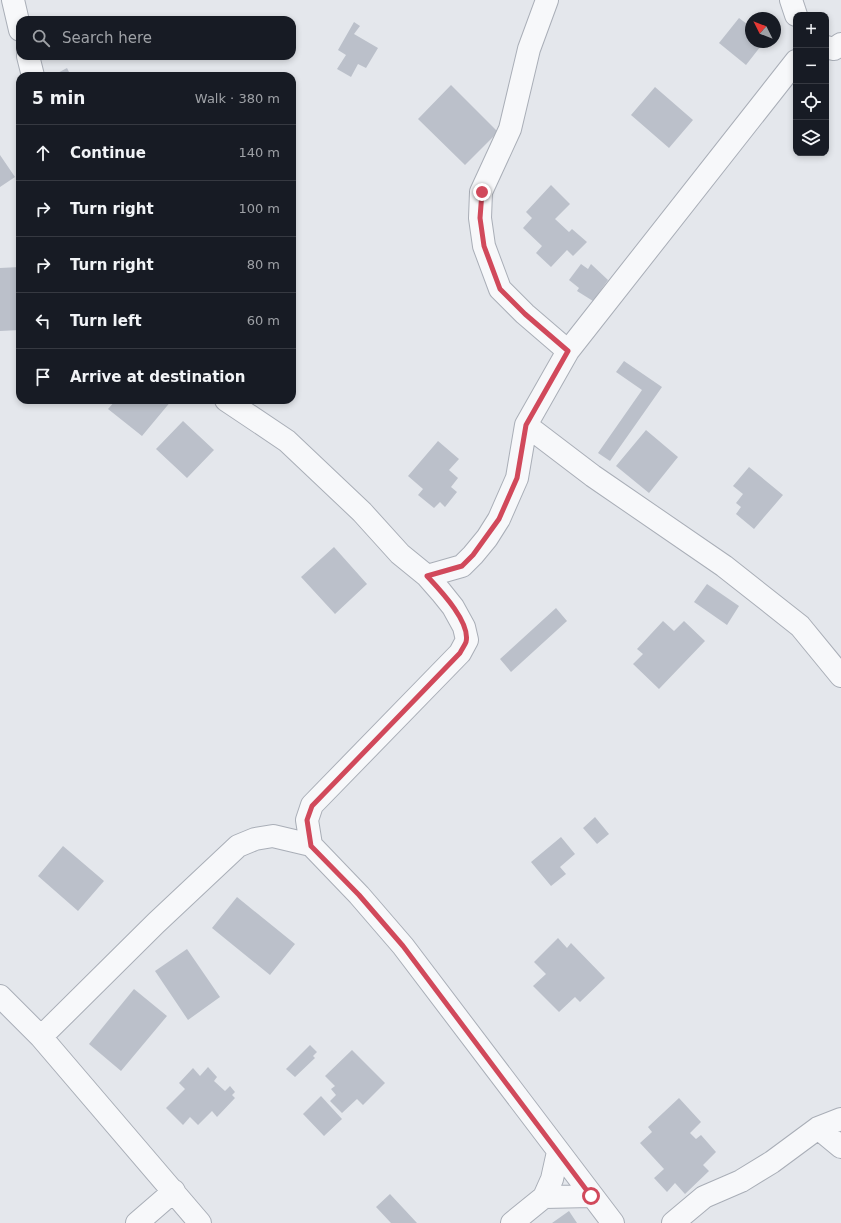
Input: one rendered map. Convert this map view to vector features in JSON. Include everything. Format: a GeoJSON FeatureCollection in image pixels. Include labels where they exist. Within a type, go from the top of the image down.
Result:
{"type":"FeatureCollection","features":[{"type":"Feature","properties":{"kind":"street"},"geometry":{"type":"LineString","coordinates":[[13,0],[17,16]]}},
{"type":"Feature","properties":{"kind":"street"},"geometry":{"type":"LineString","coordinates":[[547,0],[528,49],[510,129],[482,192],[480,218],[484,246],[500,289],[525,314],[568,351]]}},
{"type":"Feature","properties":{"kind":"street"},"geometry":{"type":"LineString","coordinates":[[791,0],[795,12]]}},
{"type":"Feature","properties":{"kind":"street"},"geometry":{"type":"LineString","coordinates":[[829,48],[834,49],[841,44]]}},
{"type":"Feature","properties":{"kind":"street"},"geometry":{"type":"LineString","coordinates":[[29,60],[32,72]]}},
{"type":"Feature","properties":{"kind":"street"},"geometry":{"type":"LineString","coordinates":[[427,576],[462,566],[487,538],[499,519],[517,478],[526,425],[568,351],[793,65]]}},
{"type":"Feature","properties":{"kind":"street"},"geometry":{"type":"LineString","coordinates":[[232,404],[287,441],[362,512],[400,554],[427,576],[453,607],[464,627],[466,640],[460,653],[312,806],[307,820],[311,846]]}},
{"type":"Feature","properties":{"kind":"street"},"geometry":{"type":"LineString","coordinates":[[526,425],[593,476],[724,566],[800,626],[841,676]]}},
{"type":"Feature","properties":{"kind":"street"},"geometry":{"type":"LineString","coordinates":[[41,1037],[156,923],[238,846],[255,839],[273,836],[311,846],[359,895],[403,946],[591,1196],[613,1223]]}},
{"type":"Feature","properties":{"kind":"street"},"geometry":{"type":"LineString","coordinates":[[0,996],[41,1037],[200,1223]]}},
{"type":"Feature","properties":{"kind":"street"},"geometry":{"type":"LineString","coordinates":[[673,1223],[704,1197],[741,1181],[772,1162],[818,1128],[841,1119]]}},
{"type":"Feature","properties":{"kind":"street"},"geometry":{"type":"LineString","coordinates":[[818,1128],[841,1148]]}},
{"type":"Feature","properties":{"kind":"street"},"geometry":{"type":"LineString","coordinates":[[512,1223],[544,1197],[552,1179],[558,1152]]}},
{"type":"Feature","properties":{"kind":"street"},"geometry":{"type":"LineString","coordinates":[[137,1223],[174,1191]]}},
{"type":"Feature","properties":{"kind":"street"},"geometry":{"type":"LineString","coordinates":[[544,1197],[591,1196]]}},
{"type":"Feature","properties":{"kind":"building"},"geometry":{"type":"Polygon","coordinates":[[[739,18],[745,22],[745,48],[759,48],[746,65],[719,43],[739,18]]]}},
{"type":"Feature","properties":{"kind":"building"},"geometry":{"type":"Polygon","coordinates":[[[354,22],[360,26],[354,34],[378,48],[366,68],[358,64],[351,77],[337,69],[346,55],[338,50],[354,22]]]}},
{"type":"Feature","properties":{"kind":"building"},"geometry":{"type":"Polygon","coordinates":[[[67,68],[69,72],[60,72],[67,68]]]}},
{"type":"Feature","properties":{"kind":"building"},"geometry":{"type":"Polygon","coordinates":[[[451,85],[498,132],[465,165],[418,119],[451,85]]]}},
{"type":"Feature","properties":{"kind":"building"},"geometry":{"type":"Polygon","coordinates":[[[655,87],[693,120],[669,148],[631,115],[655,87]]]}},
{"type":"Feature","properties":{"kind":"building"},"geometry":{"type":"Polygon","coordinates":[[[0,155],[15,177],[0,187],[0,155]]]}},
{"type":"Feature","properties":{"kind":"building"},"geometry":{"type":"Polygon","coordinates":[[[551,185],[570,204],[555,219],[569,232],[572,229],[587,242],[573,256],[567,250],[551,267],[536,253],[542,246],[523,228],[532,218],[526,212],[551,185]]]}},
{"type":"Feature","properties":{"kind":"building"},"geometry":{"type":"Polygon","coordinates":[[[581,264],[588,269],[591,264],[608,280],[593,301],[577,291],[579,288],[569,280],[581,264]]]}},
{"type":"Feature","properties":{"kind":"building"},"geometry":{"type":"Polygon","coordinates":[[[16,267],[16,330],[0,331],[0,268],[16,267]]]}},
{"type":"Feature","properties":{"kind":"building"},"geometry":{"type":"Polygon","coordinates":[[[624,361],[662,387],[610,461],[598,453],[642,390],[616,372],[624,361]]]}},
{"type":"Feature","properties":{"kind":"building"},"geometry":{"type":"Polygon","coordinates":[[[112,404],[169,404],[142,436],[108,409],[112,404]]]}},
{"type":"Feature","properties":{"kind":"building"},"geometry":{"type":"Polygon","coordinates":[[[183,421],[214,450],[187,478],[156,449],[183,421]]]}},
{"type":"Feature","properties":{"kind":"building"},"geometry":{"type":"Polygon","coordinates":[[[646,430],[678,457],[649,493],[616,466],[646,430]]]}},
{"type":"Feature","properties":{"kind":"building"},"geometry":{"type":"Polygon","coordinates":[[[438,441],[459,459],[449,470],[458,478],[451,487],[457,492],[445,507],[440,502],[434,508],[418,495],[423,489],[408,476],[438,441]]]}},
{"type":"Feature","properties":{"kind":"building"},"geometry":{"type":"Polygon","coordinates":[[[749,467],[783,495],[754,529],[736,514],[741,507],[736,503],[743,494],[733,486],[749,467]]]}},
{"type":"Feature","properties":{"kind":"building"},"geometry":{"type":"Polygon","coordinates":[[[334,547],[367,584],[335,614],[301,577],[334,547]]]}},
{"type":"Feature","properties":{"kind":"building"},"geometry":{"type":"Polygon","coordinates":[[[707,584],[739,606],[727,625],[694,602],[707,584]]]}},
{"type":"Feature","properties":{"kind":"building"},"geometry":{"type":"Polygon","coordinates":[[[556,608],[567,621],[511,672],[500,659],[556,608]]]}},
{"type":"Feature","properties":{"kind":"building"},"geometry":{"type":"Polygon","coordinates":[[[663,621],[674,631],[684,621],[705,641],[659,689],[633,664],[643,654],[637,649],[663,621]]]}},
{"type":"Feature","properties":{"kind":"building"},"geometry":{"type":"Polygon","coordinates":[[[595,817],[609,834],[597,844],[583,828],[595,817]]]}},
{"type":"Feature","properties":{"kind":"building"},"geometry":{"type":"Polygon","coordinates":[[[561,837],[575,854],[560,867],[566,874],[551,886],[531,862],[561,837]]]}},
{"type":"Feature","properties":{"kind":"building"},"geometry":{"type":"Polygon","coordinates":[[[63,846],[104,881],[78,911],[38,876],[63,846]]]}},
{"type":"Feature","properties":{"kind":"building"},"geometry":{"type":"Polygon","coordinates":[[[237,897],[295,944],[270,975],[212,928],[237,897]]]}},
{"type":"Feature","properties":{"kind":"building"},"geometry":{"type":"Polygon","coordinates":[[[558,938],[567,948],[571,943],[605,978],[580,1002],[575,997],[559,1012],[533,986],[546,974],[534,962],[558,938]]]}},
{"type":"Feature","properties":{"kind":"building"},"geometry":{"type":"Polygon","coordinates":[[[187,949],[220,997],[188,1020],[155,971],[187,949]]]}},
{"type":"Feature","properties":{"kind":"building"},"geometry":{"type":"Polygon","coordinates":[[[134,989],[167,1016],[121,1071],[89,1044],[134,989]]]}},
{"type":"Feature","properties":{"kind":"building"},"geometry":{"type":"Polygon","coordinates":[[[310,1045],[317,1052],[313,1056],[315,1058],[295,1077],[286,1069],[310,1045]]]}},
{"type":"Feature","properties":{"kind":"building"},"geometry":{"type":"Polygon","coordinates":[[[352,1050],[385,1083],[363,1105],[357,1099],[342,1113],[330,1101],[336,1095],[331,1089],[335,1086],[325,1076],[352,1050]]]}},
{"type":"Feature","properties":{"kind":"building"},"geometry":{"type":"Polygon","coordinates":[[[208,1067],[217,1077],[214,1081],[225,1091],[230,1086],[235,1092],[232,1095],[235,1098],[217,1117],[212,1111],[198,1125],[190,1117],[183,1125],[166,1108],[185,1089],[179,1083],[193,1068],[200,1076],[208,1067]]]}},
{"type":"Feature","properties":{"kind":"building"},"geometry":{"type":"Polygon","coordinates":[[[321,1096],[342,1119],[324,1136],[303,1114],[321,1096]]]}},
{"type":"Feature","properties":{"kind":"building"},"geometry":{"type":"Polygon","coordinates":[[[679,1098],[701,1122],[690,1133],[696,1139],[701,1135],[716,1152],[703,1165],[709,1171],[685,1194],[675,1183],[667,1192],[654,1178],[664,1169],[640,1143],[652,1132],[648,1127],[679,1098]]]}},
{"type":"Feature","properties":{"kind":"building"},"geometry":{"type":"Polygon","coordinates":[[[390,1194],[417,1223],[391,1223],[376,1207],[390,1194]]]}},
{"type":"Feature","properties":{"kind":"building"},"geometry":{"type":"Polygon","coordinates":[[[569,1211],[577,1223],[552,1223],[569,1211]]]}},
{"type":"Feature","properties":{"kind":"route"},"geometry":{"type":"LineString","coordinates":[[482,192],[480,218],[484,246],[500,289],[525,314],[568,351],[526,425],[517,478],[499,519],[487,538],[462,566],[427,576],[453,607],[464,627],[466,640],[460,653],[312,806],[307,820],[308,832],[311,846],[359,895],[403,946],[591,1196]]}}]}
